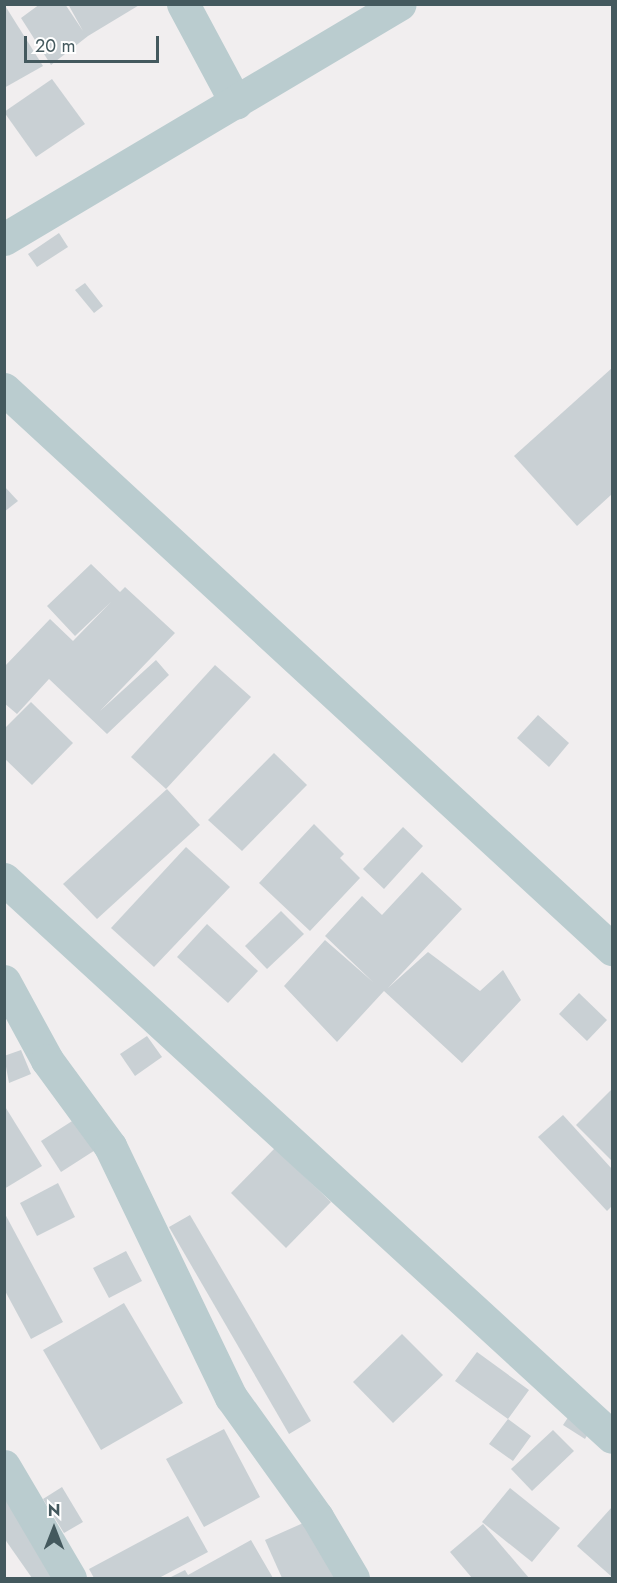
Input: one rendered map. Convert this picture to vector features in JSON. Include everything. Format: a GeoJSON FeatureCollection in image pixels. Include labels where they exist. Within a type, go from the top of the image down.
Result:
{"type":"FeatureCollection","features":[{"type":"Feature","properties":{"kind":"street"},"geometry":{"type":"LineString","coordinates":[[183,4],[236,103]]}},
{"type":"Feature","properties":{"kind":"street"},"geometry":{"type":"LineString","coordinates":[[4,239],[399,4]]}},
{"type":"Feature","properties":{"kind":"street"},"geometry":{"type":"LineString","coordinates":[[4,389],[612,949]]}},
{"type":"Feature","properties":{"kind":"street"},"geometry":{"type":"LineString","coordinates":[[4,879],[612,1437]]}},
{"type":"Feature","properties":{"kind":"street"},"geometry":{"type":"LineString","coordinates":[[4,981],[47,1060],[110,1146],[231,1397],[317,1517],[353,1578]]}},
{"type":"Feature","properties":{"kind":"street"},"geometry":{"type":"LineString","coordinates":[[4,1466],[70,1578]]}},
{"type":"Feature","properties":{"kind":"building"},"geometry":{"type":"Polygon","coordinates":[[[4,4],[43,66],[4,88],[4,4]]]}},
{"type":"Feature","properties":{"kind":"building"},"geometry":{"type":"Polygon","coordinates":[[[40,4],[65,4],[83,31],[68,4],[141,4],[88,36],[51,65],[21,18],[40,4]]]}},
{"type":"Feature","properties":{"kind":"building"},"geometry":{"type":"Polygon","coordinates":[[[52,79],[85,124],[36,157],[4,112],[52,79]]]}},
{"type":"Feature","properties":{"kind":"building"},"geometry":{"type":"Polygon","coordinates":[[[59,233],[68,247],[37,267],[28,254],[59,233]]]}},
{"type":"Feature","properties":{"kind":"building"},"geometry":{"type":"Polygon","coordinates":[[[85,283],[103,306],[94,313],[75,290],[85,283]]]}},
{"type":"Feature","properties":{"kind":"building"},"geometry":{"type":"Polygon","coordinates":[[[612,368],[612,494],[577,526],[514,456],[612,368]]]}},
{"type":"Feature","properties":{"kind":"building"},"geometry":{"type":"Polygon","coordinates":[[[4,486],[18,501],[4,512],[4,486]]]}},
{"type":"Feature","properties":{"kind":"building"},"geometry":{"type":"Polygon","coordinates":[[[91,564],[120,592],[125,587],[175,633],[100,711],[156,660],[169,675],[107,734],[49,679],[17,714],[4,703],[4,667],[50,619],[73,641],[111,602],[75,636],[47,606],[91,564]]]}},
{"type":"Feature","properties":{"kind":"building"},"geometry":{"type":"Polygon","coordinates":[[[215,665],[251,697],[166,789],[131,757],[215,665]]]}},
{"type":"Feature","properties":{"kind":"building"},"geometry":{"type":"Polygon","coordinates":[[[31,702],[73,743],[32,785],[4,758],[4,729],[31,702]]]}},
{"type":"Feature","properties":{"kind":"building"},"geometry":{"type":"Polygon","coordinates":[[[538,715],[569,743],[549,767],[517,738],[538,715]]]}},
{"type":"Feature","properties":{"kind":"building"},"geometry":{"type":"Polygon","coordinates":[[[274,753],[307,785],[242,851],[208,820],[274,753]]]}},
{"type":"Feature","properties":{"kind":"building"},"geometry":{"type":"Polygon","coordinates":[[[167,789],[200,825],[97,919],[63,884],[167,789]]]}},
{"type":"Feature","properties":{"kind":"building"},"geometry":{"type":"Polygon","coordinates":[[[314,824],[344,854],[340,858],[360,878],[310,931],[259,883],[314,824]]]}},
{"type":"Feature","properties":{"kind":"building"},"geometry":{"type":"Polygon","coordinates":[[[403,827],[423,846],[384,889],[363,869],[403,827]]]}},
{"type":"Feature","properties":{"kind":"building"},"geometry":{"type":"Polygon","coordinates":[[[186,847],[230,887],[154,967],[111,928],[186,847]]]}},
{"type":"Feature","properties":{"kind":"building"},"geometry":{"type":"Polygon","coordinates":[[[422,872],[462,909],[388,988],[428,952],[480,991],[503,970],[521,1000],[462,1063],[384,991],[337,1042],[284,986],[325,940],[373,982],[325,936],[362,896],[382,915],[422,872]]]}},
{"type":"Feature","properties":{"kind":"building"},"geometry":{"type":"Polygon","coordinates":[[[281,911],[304,934],[267,969],[245,946],[281,911]]]}},
{"type":"Feature","properties":{"kind":"building"},"geometry":{"type":"Polygon","coordinates":[[[207,924],[258,971],[228,1003],[177,957],[207,924]]]}},
{"type":"Feature","properties":{"kind":"building"},"geometry":{"type":"Polygon","coordinates":[[[579,993],[607,1020],[587,1041],[559,1014],[579,993]]]}},
{"type":"Feature","properties":{"kind":"building"},"geometry":{"type":"Polygon","coordinates":[[[147,1036],[162,1057],[135,1076],[120,1054],[147,1036]]]}},
{"type":"Feature","properties":{"kind":"building"},"geometry":{"type":"Polygon","coordinates":[[[21,1050],[31,1074],[9,1083],[4,1056],[21,1050]]]}},
{"type":"Feature","properties":{"kind":"building"},"geometry":{"type":"Polygon","coordinates":[[[612,1089],[612,1161],[576,1125],[612,1089]]]}},
{"type":"Feature","properties":{"kind":"building"},"geometry":{"type":"Polygon","coordinates":[[[4,1105],[42,1166],[4,1189],[4,1105]]]}},
{"type":"Feature","properties":{"kind":"building"},"geometry":{"type":"Polygon","coordinates":[[[563,1115],[612,1169],[612,1206],[607,1211],[538,1137],[563,1115]]]}},
{"type":"Feature","properties":{"kind":"building"},"geometry":{"type":"Polygon","coordinates":[[[80,1116],[100,1147],[61,1172],[41,1141],[80,1116]]]}},
{"type":"Feature","properties":{"kind":"building"},"geometry":{"type":"Polygon","coordinates":[[[275,1148],[331,1202],[286,1248],[231,1193],[275,1148]]]}},
{"type":"Feature","properties":{"kind":"building"},"geometry":{"type":"Polygon","coordinates":[[[58,1183],[75,1217],[37,1236],[20,1203],[58,1183]]]}},
{"type":"Feature","properties":{"kind":"building"},"geometry":{"type":"Polygon","coordinates":[[[4,1212],[63,1322],[31,1339],[4,1289],[4,1212]]]}},
{"type":"Feature","properties":{"kind":"building"},"geometry":{"type":"Polygon","coordinates":[[[190,1215],[311,1421],[289,1434],[169,1227],[190,1215]]]}},
{"type":"Feature","properties":{"kind":"building"},"geometry":{"type":"Polygon","coordinates":[[[126,1251],[142,1281],[109,1298],[93,1268],[126,1251]]]}},
{"type":"Feature","properties":{"kind":"building"},"geometry":{"type":"Polygon","coordinates":[[[124,1303],[183,1403],[101,1450],[43,1350],[124,1303]]]}},
{"type":"Feature","properties":{"kind":"building"},"geometry":{"type":"Polygon","coordinates":[[[402,1334],[443,1375],[393,1423],[353,1382],[402,1334]]]}},
{"type":"Feature","properties":{"kind":"building"},"geometry":{"type":"Polygon","coordinates":[[[477,1352],[529,1390],[508,1419],[455,1381],[477,1352]]]}},
{"type":"Feature","properties":{"kind":"building"},"geometry":{"type":"Polygon","coordinates":[[[571,1413],[592,1427],[585,1439],[563,1425],[571,1413]]]}},
{"type":"Feature","properties":{"kind":"building"},"geometry":{"type":"Polygon","coordinates":[[[508,1419],[531,1436],[513,1461],[489,1444],[508,1419]]]}},
{"type":"Feature","properties":{"kind":"building"},"geometry":{"type":"Polygon","coordinates":[[[224,1429],[260,1497],[204,1527],[166,1459],[224,1429]]]}},
{"type":"Feature","properties":{"kind":"building"},"geometry":{"type":"Polygon","coordinates":[[[553,1430],[574,1451],[532,1491],[511,1469],[553,1430]]]}},
{"type":"Feature","properties":{"kind":"building"},"geometry":{"type":"Polygon","coordinates":[[[62,1487],[83,1522],[64,1533],[43,1499],[62,1487]]]}},
{"type":"Feature","properties":{"kind":"building"},"geometry":{"type":"Polygon","coordinates":[[[510,1488],[560,1528],[532,1562],[482,1522],[510,1488]]]}},
{"type":"Feature","properties":{"kind":"building"},"geometry":{"type":"Polygon","coordinates":[[[9,1500],[55,1578],[32,1578],[4,1538],[4,1503],[9,1500]]]}},
{"type":"Feature","properties":{"kind":"building"},"geometry":{"type":"Polygon","coordinates":[[[612,1507],[612,1577],[577,1546],[612,1507]]]}},
{"type":"Feature","properties":{"kind":"building"},"geometry":{"type":"Polygon","coordinates":[[[188,1516],[208,1552],[159,1578],[94,1578],[89,1569],[188,1516]]]}},
{"type":"Feature","properties":{"kind":"building"},"geometry":{"type":"Polygon","coordinates":[[[310,1520],[336,1578],[282,1578],[265,1540],[310,1520]]]}},
{"type":"Feature","properties":{"kind":"building"},"geometry":{"type":"Polygon","coordinates":[[[483,1524],[529,1578],[472,1578],[450,1552],[483,1524]]]}},
{"type":"Feature","properties":{"kind":"building"},"geometry":{"type":"Polygon","coordinates":[[[251,1540],[273,1578],[169,1578],[185,1570],[188,1575],[251,1540]]]}}]}
